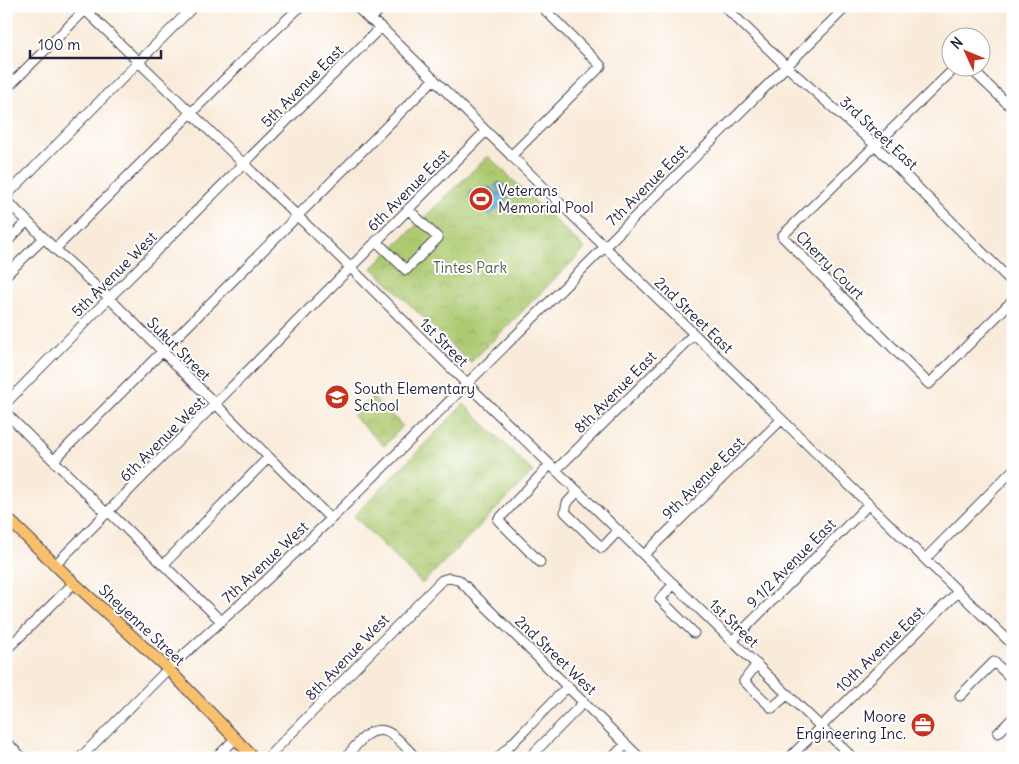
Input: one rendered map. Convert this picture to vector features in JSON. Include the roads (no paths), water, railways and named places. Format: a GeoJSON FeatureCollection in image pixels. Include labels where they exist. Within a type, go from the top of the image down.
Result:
{"type":"FeatureCollection","features":[{"type":"Feature","properties":{"kind":"main road","name":"Sheyenne Street"},"geometry":{"type":"LineString","coordinates":[[6,517],[74,583],[168,669],[254,758]]}},
{"type":"Feature","properties":{"kind":"street"},"geometry":{"type":"LineString","coordinates":[[6,198],[194,6]]}},
{"type":"Feature","properties":{"kind":"street"},"geometry":{"type":"LineString","coordinates":[[55,249],[301,6]]}},
{"type":"Feature","properties":{"kind":"street","name":"2nd Street East"},"geometry":{"type":"LineString","coordinates":[[356,6],[370,20],[381,27],[1013,645]]}},
{"type":"Feature","properties":{"kind":"street"},"geometry":{"type":"LineString","coordinates":[[370,20],[383,6]]}},
{"type":"Feature","properties":{"kind":"street"},"geometry":{"type":"LineString","coordinates":[[511,156],[601,66],[541,6]]}},
{"type":"Feature","properties":{"kind":"street","name":"3rd Street East"},"geometry":{"type":"LineString","coordinates":[[724,6],[786,66],[876,146],[1013,282]]}},
{"type":"Feature","properties":{"kind":"street","name":"7th Avenue East"},"geometry":{"type":"LineString","coordinates":[[467,384],[847,6]]}},
{"type":"Feature","properties":{"kind":"street"},"geometry":{"type":"LineString","coordinates":[[6,89],[85,8]]}},
{"type":"Feature","properties":{"kind":"street","name":"1st Street"},"geometry":{"type":"LineString","coordinates":[[85,8],[467,384],[853,758]]}},
{"type":"Feature","properties":{"kind":"street","name":"5th Avenue East"},"geometry":{"type":"LineString","coordinates":[[243,165],[381,27]]}},
{"type":"Feature","properties":{"kind":"street"},"geometry":{"type":"LineString","coordinates":[[876,146],[945,78]]}},
{"type":"Feature","properties":{"kind":"street"},"geometry":{"type":"LineString","coordinates":[[980,78],[1013,109]]}},
{"type":"Feature","properties":{"kind":"street"},"geometry":{"type":"LineString","coordinates":[[54,460],[434,79]]}},
{"type":"Feature","properties":{"kind":"street","name":"6th Avenue East"},"geometry":{"type":"LineString","coordinates":[[350,267],[486,131]]}},
{"type":"Feature","properties":{"kind":"street","name":"Cherry Court"},"geometry":{"type":"LineString","coordinates":[[876,146],[782,236],[929,384],[1013,300]]}},
{"type":"Feature","properties":{"kind":"street","name":"5th Avenue West"},"geometry":{"type":"LineString","coordinates":[[6,403],[243,165]]}},
{"type":"Feature","properties":{"kind":"street","name":"Sukut Street"},"geometry":{"type":"LineString","coordinates":[[6,198],[55,249],[109,298],[331,519]]}},
{"type":"Feature","properties":{"kind":"street"},"geometry":{"type":"LineString","coordinates":[[376,241],[406,270],[438,238],[408,209]]}},
{"type":"Feature","properties":{"kind":"street"},"geometry":{"type":"LineString","coordinates":[[6,243],[28,221]]}},
{"type":"Feature","properties":{"kind":"street"},"geometry":{"type":"LineString","coordinates":[[6,276],[44,238]]}},
{"type":"Feature","properties":{"kind":"street","name":"6th Avenue West"},"geometry":{"type":"LineString","coordinates":[[56,564],[338,282],[350,267]]}},
{"type":"Feature","properties":{"kind":"street","name":"8th Avenue East"},"geometry":{"type":"LineString","coordinates":[[540,562],[498,520],[694,334]]}},
{"type":"Feature","properties":{"kind":"street","name":"7th Avenue West"},"geometry":{"type":"LineString","coordinates":[[80,758],[168,669],[331,519],[467,384]]}},
{"type":"Feature","properties":{"kind":"street"},"geometry":{"type":"LineString","coordinates":[[6,413],[221,621]]}},
{"type":"Feature","properties":{"kind":"street","name":"9th Avenue East"},"geometry":{"type":"LineString","coordinates":[[644,555],[781,420]]}},
{"type":"Feature","properties":{"kind":"street"},"geometry":{"type":"LineString","coordinates":[[163,564],[269,457]]}},
{"type":"Feature","properties":{"kind":"street"},"geometry":{"type":"LineString","coordinates":[[924,559],[1013,470]]}},
{"type":"Feature","properties":{"kind":"street"},"geometry":{"type":"LineString","coordinates":[[578,491],[568,503],[565,512],[602,548],[619,530]]}},
{"type":"Feature","properties":{"kind":"street","name":"9 1/2 Avenue East"},"geometry":{"type":"LineString","coordinates":[[733,640],[869,504]]}},
{"type":"Feature","properties":{"kind":"street","name":"2nd Street West"},"geometry":{"type":"LineString","coordinates":[[449,578],[459,580],[640,758]]}},
{"type":"Feature","properties":{"kind":"street","name":"8th Avenue West"},"geometry":{"type":"LineString","coordinates":[[267,758],[442,580],[449,578]]}},
{"type":"Feature","properties":{"kind":"street"},"geometry":{"type":"LineString","coordinates":[[6,650],[74,583]]}},
{"type":"Feature","properties":{"kind":"street"},"geometry":{"type":"LineString","coordinates":[[674,584],[660,599],[694,633]]}},
{"type":"Feature","properties":{"kind":"street","name":"10th Avenue East"},"geometry":{"type":"LineString","coordinates":[[789,758],[958,592]]}},
{"type":"Feature","properties":{"kind":"street"},"geometry":{"type":"LineString","coordinates":[[960,696],[994,662],[1011,673]]}},
{"type":"Feature","properties":{"kind":"street"},"geometry":{"type":"LineString","coordinates":[[757,664],[744,681],[772,708],[788,694]]}},
{"type":"Feature","properties":{"kind":"street"},"geometry":{"type":"LineString","coordinates":[[498,758],[568,686]]}},
{"type":"Feature","properties":{"kind":"street"},"geometry":{"type":"LineString","coordinates":[[529,758],[584,702]]}},
{"type":"Feature","properties":{"kind":"street"},"geometry":{"type":"LineString","coordinates":[[998,734],[1013,718]]}},
{"type":"Feature","properties":{"kind":"street"},"geometry":{"type":"LineString","coordinates":[[347,758],[349,753],[366,735],[380,729],[390,732],[416,758]]}},
{"type":"Feature","properties":{"kind":"street"},"geometry":{"type":"LineString","coordinates":[[216,758],[236,738]]}},
{"type":"Feature","properties":{"kind":"street"},"geometry":{"type":"LineString","coordinates":[[6,742],[22,758]]}},
{"type":"Feature","properties":{"kind":"street"},"geometry":{"type":"LineString","coordinates":[[612,758],[626,744]]}},
{"type":"Feature","properties":{"kind":"street"},"geometry":{"type":"LineString","coordinates":[[8,758],[15,751]]}},
{"type":"Feature","properties":{"kind":"water","name":"Veterans Memorial Pool"},"geometry":{"type":"Polygon","coordinates":[[[499,182],[508,188],[507,190],[511,195],[490,216],[484,210],[495,198],[494,196],[478,212],[472,203],[470,192],[490,187],[499,194],[500,192],[494,186],[499,182]]]}},
{"type":"Feature","properties":{"kind":"place","name":"Veterans Memorial Pool"},"geometry":{"type":"Point","coordinates":[481,199]}},
{"type":"Feature","properties":{"kind":"place","name":"South Elementary School"},"geometry":{"type":"Point","coordinates":[337,397]}},
{"type":"Feature","properties":{"kind":"place","name":"Moore Engineering Inc."},"geometry":{"type":"Point","coordinates":[923,725]}},
{"type":"Feature","properties":{"kind":"park label","name":"Tintes Park"},"geometry":{"type":"Point","coordinates":[470,267]}}]}
